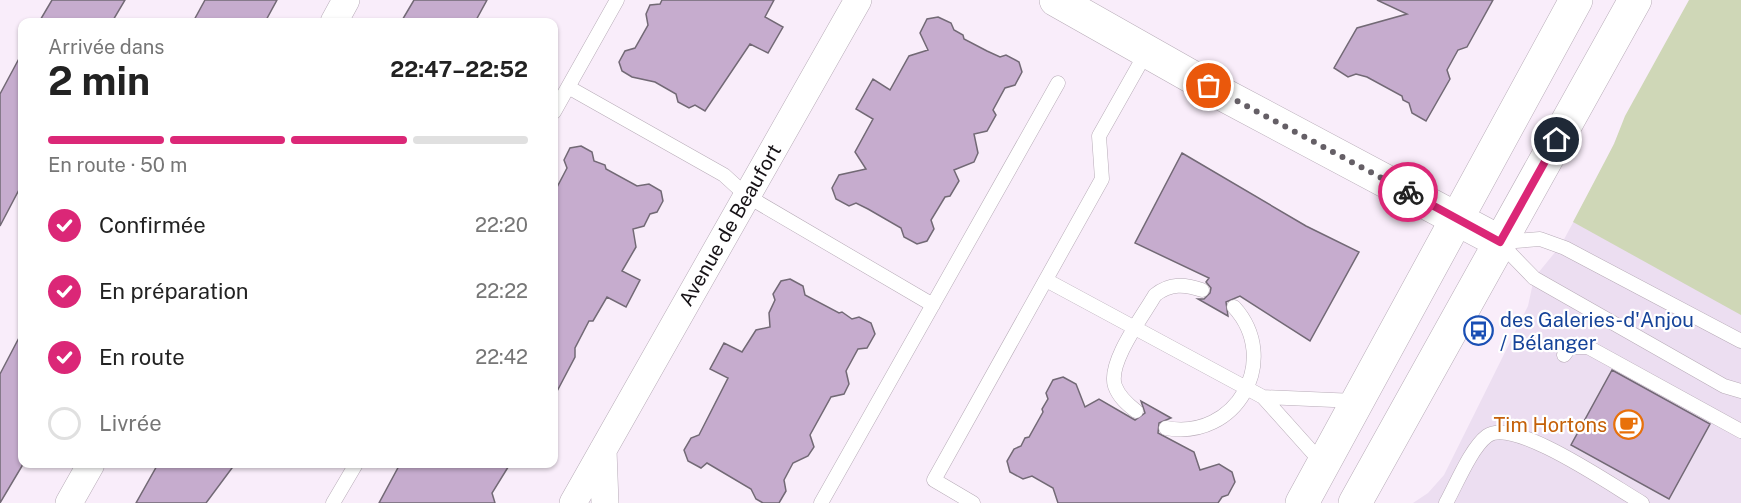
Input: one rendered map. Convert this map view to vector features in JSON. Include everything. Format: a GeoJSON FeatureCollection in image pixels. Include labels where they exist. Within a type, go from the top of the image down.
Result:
{"type":"FeatureCollection","features":[{"type":"Feature","properties":{"kind":"street"},"geometry":{"type":"LineString","coordinates":[[336,18],[346,0]]}},
{"type":"Feature","properties":{"kind":"street","name":"Avenue de Beaufort"},"geometry":{"type":"LineString","coordinates":[[573,503],[858,0]]}},
{"type":"Feature","properties":{"kind":"street"},"geometry":{"type":"LineString","coordinates":[[1056,0],[1500,242]]}},
{"type":"Feature","properties":{"kind":"street"},"geometry":{"type":"LineString","coordinates":[[1302,503],[1576,0]]}},
{"type":"Feature","properties":{"kind":"street"},"geometry":{"type":"LineString","coordinates":[[1355,503],[1635,0]]}},
{"type":"Feature","properties":{"kind":"street"},"geometry":{"type":"LineString","coordinates":[[603,449],[605,503]]}},
{"type":"Feature","properties":{"kind":"street"},"geometry":{"type":"LineString","coordinates":[[69,503],[89,468]]}},
{"type":"Feature","properties":{"kind":"lane"},"geometry":{"type":"LineString","coordinates":[[558,105],[617,0]]}},
{"type":"Feature","properties":{"kind":"lane"},"geometry":{"type":"LineString","coordinates":[[973,503],[934,480],[1102,180],[1099,136],[1147,51]]}},
{"type":"Feature","properties":{"kind":"lane"},"geometry":{"type":"LineString","coordinates":[[821,503],[1058,83]]}},
{"type":"Feature","properties":{"kind":"lane"},"geometry":{"type":"LineString","coordinates":[[568,87],[723,175],[747,196],[933,305]]}},
{"type":"Feature","properties":{"kind":"lane"},"geometry":{"type":"LineString","coordinates":[[1500,242],[1540,240],[1565,248],[1741,340]]}},
{"type":"Feature","properties":{"kind":"lane"},"geometry":{"type":"LineString","coordinates":[[1500,242],[1534,278],[1724,386],[1741,391]]}},
{"type":"Feature","properties":{"kind":"lane"},"geometry":{"type":"LineString","coordinates":[[1046,280],[1246,390],[1263,397],[1357,401]]}},
{"type":"Feature","properties":{"kind":"lane"},"geometry":{"type":"LineString","coordinates":[[1136,411],[1123,400],[1115,386],[1113,373],[1117,361],[1155,295],[1164,288],[1178,285],[1202,290]]}},
{"type":"Feature","properties":{"kind":"lane"},"geometry":{"type":"LineString","coordinates":[[1166,428],[1197,429],[1222,418],[1246,390],[1254,357],[1252,335],[1244,319],[1234,307]]}},
{"type":"Feature","properties":{"kind":"lane"},"geometry":{"type":"LineString","coordinates":[[1564,355],[1570,347],[1588,347],[1741,431]]}},
{"type":"Feature","properties":{"kind":"lane"},"geometry":{"type":"LineString","coordinates":[[1263,397],[1323,464]]}},
{"type":"Feature","properties":{"kind":"lane"},"geometry":{"type":"LineString","coordinates":[[1446,503],[1487,435],[1508,432],[1539,443],[1642,503]]}},
{"type":"Feature","properties":{"kind":"lane"},"geometry":{"type":"LineString","coordinates":[[333,503],[354,468]]}},
{"type":"Feature","properties":{"kind":"shaded area"},"geometry":{"type":"Polygon","coordinates":[[[1741,0],[1741,503],[1413,503],[1428,493],[1444,475],[1528,306],[1534,278],[1561,245],[1605,163],[1634,100],[1741,0]]]}},
{"type":"Feature","properties":{"kind":"green space"},"geometry":{"type":"Polygon","coordinates":[[[1689,0],[1741,0],[1741,315],[1573,222],[1614,144],[1625,116],[1689,0]]]}},
{"type":"Feature","properties":{"kind":"building"},"geometry":{"type":"Polygon","coordinates":[[[52,0],[125,0],[114,18],[41,18],[52,0]]]}},
{"type":"Feature","properties":{"kind":"building"},"geometry":{"type":"Polygon","coordinates":[[[205,0],[277,0],[267,18],[195,18],[205,0]]]}},
{"type":"Feature","properties":{"kind":"building"},"geometry":{"type":"Polygon","coordinates":[[[414,0],[487,0],[477,18],[403,18],[414,0]]]}},
{"type":"Feature","properties":{"kind":"building"},"geometry":{"type":"Polygon","coordinates":[[[662,0],[774,0],[765,17],[783,27],[768,53],[750,44],[705,111],[695,105],[689,108],[678,102],[676,94],[655,82],[632,77],[622,71],[619,62],[625,51],[635,48],[648,25],[646,14],[650,5],[660,4],[662,0]]]}},
{"type":"Feature","properties":{"kind":"building"},"geometry":{"type":"Polygon","coordinates":[[[1377,0],[1493,0],[1467,47],[1458,50],[1447,70],[1450,79],[1426,121],[1412,113],[1409,103],[1403,100],[1402,96],[1367,77],[1356,74],[1348,77],[1334,68],[1357,28],[1407,14],[1377,0]]]}},
{"type":"Feature","properties":{"kind":"building"},"geometry":{"type":"Polygon","coordinates":[[[938,17],[951,23],[954,30],[963,35],[964,39],[1000,57],[1006,55],[1019,62],[1022,72],[1015,85],[1005,88],[993,110],[996,115],[987,131],[974,134],[978,153],[974,162],[954,170],[959,181],[950,196],[945,197],[931,220],[934,229],[927,241],[917,244],[904,237],[901,228],[868,209],[856,203],[849,206],[836,199],[832,188],[839,175],[866,169],[855,152],[873,119],[856,109],[873,79],[890,90],[909,56],[928,50],[920,33],[927,19],[938,17]]]}},
{"type":"Feature","properties":{"kind":"building"},"geometry":{"type":"Polygon","coordinates":[[[18,60],[18,192],[0,226],[0,94],[18,60]]]}},
{"type":"Feature","properties":{"kind":"building"},"geometry":{"type":"Polygon","coordinates":[[[581,146],[592,152],[594,161],[605,165],[606,169],[637,186],[649,184],[661,191],[663,201],[657,212],[650,214],[644,226],[633,229],[636,247],[622,271],[640,280],[626,307],[607,297],[593,321],[589,321],[575,348],[575,357],[558,389],[558,185],[567,168],[564,160],[570,148],[581,146]]]}},
{"type":"Feature","properties":{"kind":"building"},"geometry":{"type":"Polygon","coordinates":[[[1182,153],[1306,226],[1359,252],[1310,341],[1240,296],[1226,302],[1228,316],[1198,299],[1204,299],[1210,293],[1211,288],[1206,282],[1209,278],[1135,243],[1182,153]]]}},
{"type":"Feature","properties":{"kind":"building"},"geometry":{"type":"Polygon","coordinates":[[[790,279],[803,286],[805,295],[852,319],[859,317],[871,323],[875,334],[867,348],[858,349],[846,371],[849,384],[844,394],[831,397],[810,435],[814,447],[808,456],[793,463],[784,480],[786,491],[779,503],[763,503],[756,499],[751,489],[707,463],[701,468],[688,461],[684,450],[691,438],[699,435],[728,378],[710,369],[724,343],[742,352],[756,330],[770,327],[769,313],[775,300],[773,294],[781,281],[790,279]]]}},
{"type":"Feature","properties":{"kind":"building"},"geometry":{"type":"Polygon","coordinates":[[[18,340],[18,468],[21,468],[0,503],[0,374],[18,340]]]}},
{"type":"Feature","properties":{"kind":"building"},"geometry":{"type":"Polygon","coordinates":[[[1612,370],[1710,424],[1669,499],[1571,445],[1612,370]]]}},
{"type":"Feature","properties":{"kind":"building"},"geometry":{"type":"Polygon","coordinates":[[[1063,377],[1076,384],[1085,407],[1099,399],[1135,420],[1145,413],[1141,401],[1171,418],[1159,423],[1158,433],[1194,452],[1200,470],[1219,464],[1232,472],[1235,482],[1228,495],[1222,497],[1218,503],[1058,503],[1053,488],[1032,476],[1023,479],[1010,472],[1007,461],[1014,449],[1021,446],[1025,438],[1029,437],[1043,412],[1042,409],[1048,399],[1046,393],[1053,380],[1063,377]]]}},
{"type":"Feature","properties":{"kind":"building"},"geometry":{"type":"Polygon","coordinates":[[[156,468],[232,468],[206,503],[136,503],[156,468]]]}},
{"type":"Feature","properties":{"kind":"building"},"geometry":{"type":"Polygon","coordinates":[[[398,468],[508,468],[492,493],[495,503],[379,503],[398,468]]]}},
{"type":"Feature","properties":{"kind":"way so far"},"geometry":{"type":"LineString","coordinates":[[1209,86],[1408,192]]}},
{"type":"Feature","properties":{"kind":"place","name":"des Galeries-d'Anjou / Bélanger"},"geometry":{"type":"Point","coordinates":[1479,331]}},
{"type":"Feature","properties":{"kind":"place","name":"Tim Hortons"},"geometry":{"type":"Point","coordinates":[1628,425]}},
{"type":"Feature","properties":{"kind":"route"},"geometry":{"type":"LineString","coordinates":[[1408,192],[1500,242],[1557,140]]}}]}
